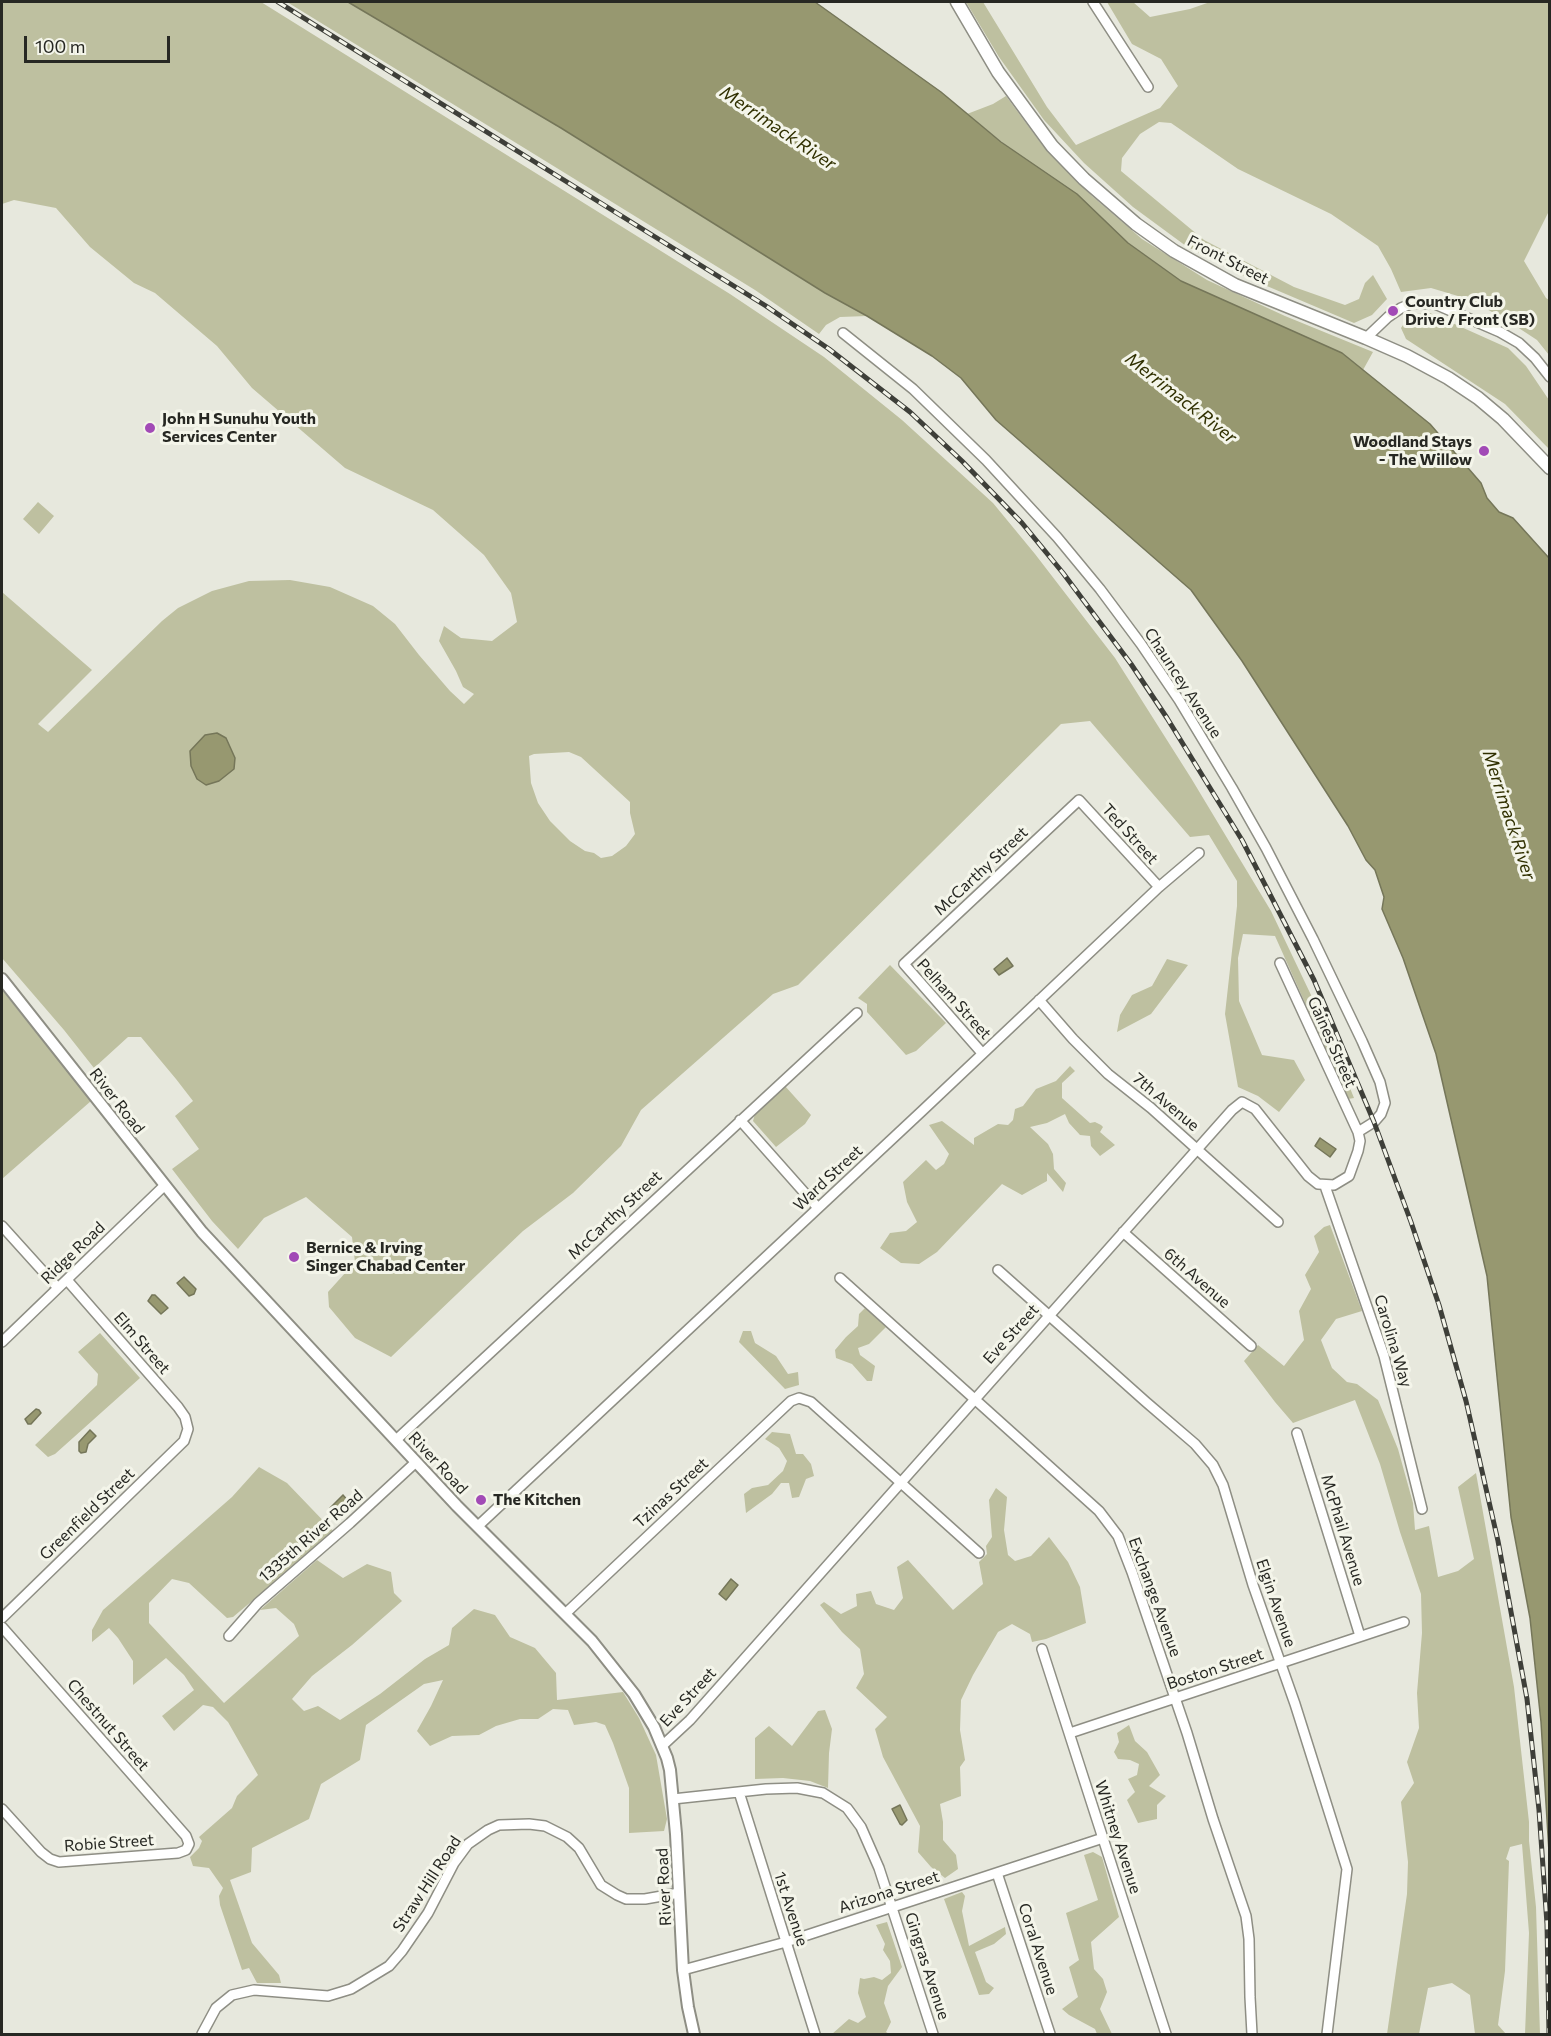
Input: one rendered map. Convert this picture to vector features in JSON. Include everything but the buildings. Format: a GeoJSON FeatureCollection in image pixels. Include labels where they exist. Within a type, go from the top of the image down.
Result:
{"type":"FeatureCollection","features":[{"type":"Feature","properties":{"kind":"main road","name":"Front Street"},"geometry":{"type":"LineString","coordinates":[[957,2],[998,72],[1038,128],[1060,154],[1118,210],[1174,251],[1235,285],[1366,338],[1448,378],[1478,398],[1518,433],[1550,468]]}},
{"type":"Feature","properties":{"kind":"street"},"geometry":{"type":"LineString","coordinates":[[1093,2],[1148,87]]}},
{"type":"Feature","properties":{"kind":"street"},"geometry":{"type":"LineString","coordinates":[[1366,338],[1401,308],[1413,303],[1436,304],[1500,332],[1519,343],[1535,357],[1550,377]]}},
{"type":"Feature","properties":{"kind":"street","name":"Chauncey Avenue"},"geometry":{"type":"LineString","coordinates":[[843,333],[913,389],[994,469],[1064,545],[1141,644],[1179,700],[1232,788],[1313,939],[1380,1082],[1384,1103],[1381,1114],[1374,1122],[1358,1132]]}},
{"type":"Feature","properties":{"kind":"street","name":"Ted Street"},"geometry":{"type":"LineString","coordinates":[[1079,801],[1159,887]]}},
{"type":"Feature","properties":{"kind":"street","name":"McCarthy Street"},"geometry":{"type":"LineString","coordinates":[[904,964],[1079,801]]}},
{"type":"Feature","properties":{"kind":"street","name":"Ward Street"},"geometry":{"type":"LineString","coordinates":[[478,1526],[922,1112],[1159,887],[1199,853]]}},
{"type":"Feature","properties":{"kind":"street","name":"Gaines Street"},"geometry":{"type":"LineString","coordinates":[[1280,963],[1358,1132]]}},
{"type":"Feature","properties":{"kind":"street","name":"Pelham Street"},"geometry":{"type":"LineString","coordinates":[[904,964],[982,1053]]}},
{"type":"Feature","properties":{"kind":"street","name":"River Road"},"geometry":{"type":"LineString","coordinates":[[2,979],[213,1245],[416,1462],[592,1641],[621,1675],[645,1711],[662,1746],[670,1770],[683,1970],[694,2034]]}},
{"type":"Feature","properties":{"kind":"street","name":"7th Avenue"},"geometry":{"type":"LineString","coordinates":[[1039,1000],[1108,1074],[1152,1108],[1278,1222]]}},
{"type":"Feature","properties":{"kind":"street","name":"McCarthy Street"},"geometry":{"type":"LineString","coordinates":[[396,1440],[857,1012]]}},
{"type":"Feature","properties":{"kind":"street","name":"Eve Street"},"geometry":{"type":"LineString","coordinates":[[662,1746],[690,1720],[1232,1110],[1242,1102],[1255,1109],[1308,1176],[1318,1184],[1325,1186]]}},
{"type":"Feature","properties":{"kind":"street"},"geometry":{"type":"LineString","coordinates":[[740,1120],[818,1208]]}},
{"type":"Feature","properties":{"kind":"street"},"geometry":{"type":"LineString","coordinates":[[1325,1186],[1334,1185],[1349,1176],[1358,1151],[1360,1141],[1358,1132]]}},
{"type":"Feature","properties":{"kind":"street","name":"Ridge Road"},"geometry":{"type":"LineString","coordinates":[[2,1342],[165,1185]]}},
{"type":"Feature","properties":{"kind":"street","name":"Carolina Way"},"geometry":{"type":"LineString","coordinates":[[1325,1186],[1384,1356],[1422,1509]]}},
{"type":"Feature","properties":{"kind":"street"},"geometry":{"type":"LineString","coordinates":[[2,1226],[58,1288]]}},
{"type":"Feature","properties":{"kind":"street","name":"6th Avenue"},"geometry":{"type":"LineString","coordinates":[[1123,1232],[1251,1346]]}},
{"type":"Feature","properties":{"kind":"street","name":"Elgin Avenue"},"geometry":{"type":"LineString","coordinates":[[998,1270],[1196,1444],[1213,1465],[1227,1496],[1347,1869],[1327,2034]]}},
{"type":"Feature","properties":{"kind":"street","name":"Exchange Avenue"},"geometry":{"type":"LineString","coordinates":[[840,1278],[1099,1511],[1118,1536],[1175,1698],[1246,1916],[1249,1939],[1252,2034]]}},
{"type":"Feature","properties":{"kind":"street","name":"Elm Street"},"geometry":{"type":"LineString","coordinates":[[67,1280],[178,1407],[185,1417],[188,1429]]}},
{"type":"Feature","properties":{"kind":"street","name":"Tzinas Street"},"geometry":{"type":"LineString","coordinates":[[566,1614],[791,1401],[799,1398],[811,1402],[900,1483]]}},
{"type":"Feature","properties":{"kind":"street","name":"Greenfield Street"},"geometry":{"type":"LineString","coordinates":[[2,1618],[184,1441],[188,1429]]}},
{"type":"Feature","properties":{"kind":"street","name":"McPhail Avenue"},"geometry":{"type":"LineString","coordinates":[[1297,1433],[1360,1636]]}},
{"type":"Feature","properties":{"kind":"street","name":"1335th River Road"},"geometry":{"type":"LineString","coordinates":[[229,1636],[258,1603],[416,1462]]}},
{"type":"Feature","properties":{"kind":"street"},"geometry":{"type":"LineString","coordinates":[[900,1483],[979,1553]]}},
{"type":"Feature","properties":{"kind":"street","name":"Boston Street"},"geometry":{"type":"LineString","coordinates":[[1070,1733],[1404,1622]]}},
{"type":"Feature","properties":{"kind":"street","name":"Chestnut Street"},"geometry":{"type":"LineString","coordinates":[[2,1627],[186,1836],[189,1844]]}},
{"type":"Feature","properties":{"kind":"street","name":"Whitney Avenue"},"geometry":{"type":"LineString","coordinates":[[1042,1649],[1166,2034]]}},
{"type":"Feature","properties":{"kind":"street","name":"Gingras Avenue"},"geometry":{"type":"LineString","coordinates":[[673,1799],[797,1788],[823,1793],[847,1808],[861,1827],[879,1868],[933,2034]]}},
{"type":"Feature","properties":{"kind":"street","name":"1st Avenue"},"geometry":{"type":"LineString","coordinates":[[739,1792],[815,2034]]}},
{"type":"Feature","properties":{"kind":"street","name":"Robie Street"},"geometry":{"type":"LineString","coordinates":[[2,1809],[33,1844],[50,1859],[59,1862],[178,1853],[186,1850],[189,1844]]}},
{"type":"Feature","properties":{"kind":"street","name":"Straw Hill Road"},"geometry":{"type":"LineString","coordinates":[[202,2034],[216,2008],[232,1995],[254,1990],[328,1996],[351,1989],[389,1966],[428,1913],[454,1863],[468,1844],[496,1826],[530,1824],[545,1826],[561,1833],[579,1848],[601,1884],[626,1899],[645,1899],[679,1893]]}},
{"type":"Feature","properties":{"kind":"street","name":"Arizona Street"},"geometry":{"type":"LineString","coordinates":[[683,1970],[786,1942],[1102,1838]]}},
{"type":"Feature","properties":{"kind":"street","name":"Coral Avenue"},"geometry":{"type":"LineString","coordinates":[[997,1873],[1050,2034]]}},
{"type":"Feature","properties":{"kind":"shaded area"},"geometry":{"type":"Polygon","coordinates":[[[2,2],[261,2],[730,294],[824,357],[902,420],[993,503],[1035,554],[1115,658],[1271,911],[1321,1016],[1354,1098],[1348,1099],[1275,936],[1243,934],[1238,958],[1239,1001],[1262,1055],[1294,1060],[1305,1080],[1279,1112],[1258,1096],[1238,1087],[1225,1014],[1237,906],[1237,881],[1209,835],[1190,837],[1090,721],[1061,724],[798,985],[773,994],[641,1110],[621,1146],[573,1193],[523,1231],[391,1357],[355,1338],[329,1307],[328,1292],[355,1262],[352,1237],[306,1197],[264,1218],[238,1249],[212,1221],[172,1169],[199,1149],[175,1116],[193,1101],[176,1079],[141,1037],[128,1037],[94,1068],[2,958],[2,592],[92,670],[38,724],[48,732],[178,608],[212,591],[249,581],[290,580],[330,587],[373,606],[395,624],[450,691],[464,704],[474,694],[463,687],[439,641],[444,626],[461,638],[492,641],[517,622],[511,593],[484,555],[433,510],[345,468],[252,388],[217,346],[155,293],[134,283],[90,247],[56,208],[14,200],[2,204],[2,2]],[[569,752],[529,756],[531,783],[538,803],[550,821],[570,841],[601,858],[612,856],[626,846],[635,834],[630,802],[581,757],[569,752]]]}},
{"type":"Feature","properties":{"kind":"shaded area"},"geometry":{"type":"Polygon","coordinates":[[[287,2],[348,2],[561,128],[825,293],[867,316],[840,317],[826,325],[819,334],[755,290],[287,2]]]}},
{"type":"Feature","properties":{"kind":"shaded area"},"geometry":{"type":"Polygon","coordinates":[[[966,2],[983,2],[1047,107],[1076,145],[1160,108],[1178,86],[1161,59],[1132,44],[1107,2],[1133,2],[1150,17],[1190,9],[1210,2],[1549,2],[1549,211],[1524,261],[1549,300],[1549,355],[1537,340],[1468,299],[1431,288],[1401,292],[1378,246],[1331,214],[1238,169],[1171,123],[1159,122],[1140,134],[1122,158],[1121,171],[1204,240],[1294,287],[1345,305],[1359,299],[1365,283],[1373,275],[1387,299],[1372,315],[1354,323],[1248,278],[1186,246],[1133,207],[1084,163],[1044,120],[999,57],[966,2]]]}},
{"type":"Feature","properties":{"kind":"shaded area"},"geometry":{"type":"Polygon","coordinates":[[[1006,96],[1043,146],[1092,196],[1142,239],[1207,280],[1285,316],[1373,352],[1363,370],[1342,353],[1181,281],[1128,243],[967,114],[993,104],[1006,96]]]}},
{"type":"Feature","properties":{"kind":"shaded area"},"geometry":{"type":"Polygon","coordinates":[[[1430,313],[1508,348],[1526,366],[1549,400],[1549,449],[1505,404],[1406,339],[1401,328],[1407,319],[1416,314],[1430,313]]]}},
{"type":"Feature","properties":{"kind":"shaded area"},"geometry":{"type":"Polygon","coordinates":[[[38,502],[54,516],[39,534],[23,519],[38,502]]]}},
{"type":"Feature","properties":{"kind":"shaded area"},"geometry":{"type":"Polygon","coordinates":[[[1167,959],[1188,965],[1151,1014],[1117,1032],[1120,1015],[1132,995],[1152,986],[1167,959]]]}},
{"type":"Feature","properties":{"kind":"shaded area"},"geometry":{"type":"Polygon","coordinates":[[[890,965],[946,1023],[916,1051],[906,1055],[867,1012],[867,1004],[858,998],[890,965]]]}},
{"type":"Feature","properties":{"kind":"shaded area"},"geometry":{"type":"Polygon","coordinates":[[[2,990],[91,1101],[2,1179],[2,990]]]}},
{"type":"Feature","properties":{"kind":"shaded area"},"geometry":{"type":"Polygon","coordinates":[[[1070,1066],[1075,1071],[1062,1083],[1062,1098],[1090,1123],[1095,1122],[1101,1125],[1103,1127],[1100,1132],[1115,1145],[1100,1156],[1091,1146],[1090,1136],[1080,1135],[1069,1123],[1065,1114],[1047,1123],[1030,1127],[1048,1144],[1053,1154],[1054,1169],[1066,1183],[1063,1192],[1047,1173],[1047,1181],[1022,1195],[1002,1184],[937,1252],[919,1264],[901,1263],[880,1248],[890,1233],[906,1231],[917,1222],[907,1202],[903,1182],[926,1160],[936,1170],[944,1164],[949,1154],[929,1125],[942,1121],[974,1145],[974,1138],[998,1124],[1008,1125],[1013,1120],[1015,1109],[1023,1106],[1036,1089],[1056,1081],[1070,1066]]]}},
{"type":"Feature","properties":{"kind":"shaded area"},"geometry":{"type":"Polygon","coordinates":[[[785,1086],[811,1115],[805,1124],[776,1147],[753,1121],[755,1114],[785,1086]]]}},
{"type":"Feature","properties":{"kind":"shaded area"},"geometry":{"type":"Polygon","coordinates":[[[1330,1225],[1362,1311],[1336,1319],[1321,1340],[1332,1368],[1347,1382],[1357,1384],[1378,1400],[1398,1449],[1413,1503],[1415,1530],[1429,1526],[1438,1577],[1458,1571],[1474,1559],[1458,1487],[1476,1473],[1514,1687],[1536,1907],[1540,2034],[1525,2034],[1529,1933],[1522,1844],[1510,1847],[1506,1859],[1509,1861],[1505,1971],[1498,2025],[1506,2034],[1475,2034],[1470,1995],[1452,1983],[1428,1988],[1419,2034],[1387,2034],[1407,1894],[1408,1862],[1401,1802],[1414,1783],[1407,1762],[1419,1728],[1417,1693],[1422,1633],[1421,1594],[1380,1464],[1355,1400],[1293,1423],[1244,1361],[1258,1345],[1284,1366],[1304,1340],[1299,1311],[1311,1289],[1305,1275],[1319,1252],[1314,1236],[1330,1225]]]}},
{"type":"Feature","properties":{"kind":"shaded area"},"geometry":{"type":"Polygon","coordinates":[[[865,1308],[886,1327],[869,1344],[858,1348],[860,1355],[875,1366],[872,1381],[867,1381],[852,1364],[836,1358],[835,1350],[858,1326],[859,1314],[865,1308]]]}},
{"type":"Feature","properties":{"kind":"shaded area"},"geometry":{"type":"Polygon","coordinates":[[[743,1331],[751,1331],[755,1343],[776,1356],[788,1374],[798,1372],[799,1385],[785,1389],[739,1342],[743,1331]]]}},
{"type":"Feature","properties":{"kind":"shaded area"},"geometry":{"type":"Polygon","coordinates":[[[100,1333],[140,1378],[55,1454],[48,1457],[35,1445],[97,1385],[98,1374],[78,1352],[100,1333]]]}},
{"type":"Feature","properties":{"kind":"shaded area"},"geometry":{"type":"Polygon","coordinates":[[[772,1432],[790,1434],[796,1454],[803,1454],[811,1464],[814,1476],[806,1479],[799,1497],[792,1498],[789,1483],[781,1483],[772,1494],[746,1513],[744,1494],[752,1488],[768,1485],[783,1471],[787,1461],[779,1448],[765,1439],[772,1432]]]}},
{"type":"Feature","properties":{"kind":"shaded area"},"geometry":{"type":"Polygon","coordinates":[[[259,1467],[287,1483],[334,1532],[233,1617],[227,1618],[189,1583],[172,1579],[149,1603],[149,1623],[224,1703],[299,1636],[294,1624],[276,1608],[260,1610],[317,1560],[343,1578],[367,1564],[391,1572],[394,1593],[402,1601],[312,1676],[292,1699],[304,1711],[318,1706],[340,1720],[380,1694],[425,1659],[449,1645],[452,1628],[474,1609],[495,1615],[510,1637],[535,1648],[556,1673],[557,1700],[623,1692],[639,1718],[656,1755],[667,1819],[664,1831],[629,1833],[629,1788],[605,1725],[596,1722],[574,1725],[568,1710],[553,1709],[538,1719],[520,1719],[496,1726],[479,1735],[452,1736],[430,1746],[417,1731],[443,1680],[424,1684],[366,1725],[360,1760],[321,1784],[309,1819],[252,1848],[251,1872],[230,1880],[252,1943],[279,1975],[281,1983],[257,1983],[249,1968],[242,1970],[220,1905],[219,1896],[223,1888],[209,1868],[193,1866],[190,1857],[199,1848],[202,1841],[199,1837],[232,1808],[237,1796],[258,1775],[228,1722],[213,1707],[203,1705],[174,1731],[162,1716],[194,1690],[184,1675],[166,1658],[133,1685],[133,1661],[118,1638],[109,1628],[92,1642],[92,1630],[103,1610],[232,1497],[259,1467]]]}},
{"type":"Feature","properties":{"kind":"shaded area"},"geometry":{"type":"Polygon","coordinates":[[[996,1488],[1007,1497],[1004,1530],[1008,1555],[1015,1561],[1031,1556],[1049,1537],[1068,1562],[1080,1587],[1086,1623],[1046,1639],[1032,1642],[1030,1634],[1012,1624],[998,1632],[973,1675],[961,1700],[960,1730],[965,1760],[960,1767],[961,1796],[940,1804],[943,1840],[956,1855],[958,1869],[945,1878],[918,1852],[920,1826],[883,1757],[875,1729],[887,1717],[856,1688],[864,1674],[860,1649],[842,1632],[820,1605],[824,1602],[841,1614],[857,1606],[856,1594],[871,1591],[876,1604],[894,1610],[903,1598],[897,1567],[908,1560],[953,1610],[983,1584],[979,1562],[987,1554],[986,1546],[992,1537],[989,1500],[996,1488]]]}},
{"type":"Feature","properties":{"kind":"shaded area"},"geometry":{"type":"Polygon","coordinates":[[[825,1710],[832,1729],[828,1788],[810,1781],[783,1778],[755,1779],[755,1738],[769,1726],[792,1746],[818,1711],[825,1710]]]}},
{"type":"Feature","properties":{"kind":"shaded area"},"geometry":{"type":"Polygon","coordinates":[[[1129,1725],[1135,1741],[1147,1752],[1160,1775],[1149,1786],[1166,1796],[1157,1805],[1157,1819],[1138,1823],[1127,1800],[1135,1792],[1128,1779],[1137,1775],[1139,1764],[1130,1760],[1118,1759],[1114,1752],[1119,1742],[1117,1733],[1129,1725]]]}},
{"type":"Feature","properties":{"kind":"shaded area"},"geometry":{"type":"Polygon","coordinates":[[[1093,1852],[1102,1857],[1119,1917],[1091,1942],[1094,1969],[1103,1979],[1107,1992],[1100,2009],[1112,2034],[1097,2034],[1095,2029],[1062,2009],[1078,1997],[1069,1967],[1079,1960],[1066,1913],[1098,1900],[1084,1855],[1093,1852]]]}},
{"type":"Feature","properties":{"kind":"shaded area"},"geometry":{"type":"Polygon","coordinates":[[[962,1892],[965,1896],[962,1911],[969,1946],[1005,1927],[1006,1934],[994,1944],[975,1952],[986,1982],[994,1988],[989,1994],[979,1995],[944,1899],[962,1892]]]}},
{"type":"Feature","properties":{"kind":"shaded area"},"geometry":{"type":"Polygon","coordinates":[[[887,1922],[902,1967],[888,1986],[884,2003],[891,2022],[886,2032],[889,2034],[832,2034],[849,2019],[858,2023],[866,2017],[858,1993],[860,1978],[874,1977],[882,1980],[891,1973],[890,1961],[883,1950],[885,1944],[876,1925],[887,1922]]]}},
{"type":"Feature","properties":{"kind":"water","name":"Merrimack River"},"geometry":{"type":"Polygon","coordinates":[[[348,2],[815,2],[941,92],[1001,142],[1077,194],[1128,243],[1181,281],[1342,353],[1430,424],[1481,483],[1487,498],[1499,512],[1513,518],[1549,558],[1549,1852],[1541,1722],[1530,1618],[1511,1517],[1487,1276],[1436,1054],[1403,958],[1382,909],[1384,897],[1375,870],[1366,860],[1348,826],[1242,661],[1191,590],[996,420],[961,378],[932,356],[825,293],[561,128],[348,2]]]}},
{"type":"Feature","properties":{"kind":"water"},"geometry":{"type":"Polygon","coordinates":[[[217,733],[226,738],[235,758],[234,769],[219,781],[206,785],[197,779],[191,766],[190,751],[205,735],[217,733]]]}},
{"type":"Feature","properties":{"kind":"water"},"geometry":{"type":"Polygon","coordinates":[[[1007,958],[1013,966],[999,975],[994,969],[1007,958]]]}},
{"type":"Feature","properties":{"kind":"water"},"geometry":{"type":"Polygon","coordinates":[[[1320,1138],[1336,1149],[1330,1157],[1315,1146],[1320,1138]]]}},
{"type":"Feature","properties":{"kind":"water"},"geometry":{"type":"Polygon","coordinates":[[[184,1277],[196,1289],[194,1294],[189,1296],[177,1283],[184,1277]]]}},
{"type":"Feature","properties":{"kind":"water"},"geometry":{"type":"Polygon","coordinates":[[[152,1295],[155,1295],[168,1308],[161,1314],[148,1301],[152,1295]]]}},
{"type":"Feature","properties":{"kind":"water"},"geometry":{"type":"Polygon","coordinates":[[[36,1409],[41,1413],[31,1424],[28,1424],[25,1419],[36,1409]]]}},
{"type":"Feature","properties":{"kind":"water"},"geometry":{"type":"Polygon","coordinates":[[[90,1430],[96,1436],[88,1444],[86,1452],[81,1453],[79,1442],[90,1430]]]}},
{"type":"Feature","properties":{"kind":"water"},"geometry":{"type":"Polygon","coordinates":[[[343,1495],[349,1502],[336,1514],[330,1508],[343,1495]]]}},
{"type":"Feature","properties":{"kind":"water"},"geometry":{"type":"Polygon","coordinates":[[[731,1579],[738,1585],[726,1600],[719,1594],[731,1579]]]}},
{"type":"Feature","properties":{"kind":"water"},"geometry":{"type":"Polygon","coordinates":[[[900,1805],[907,1820],[902,1825],[892,1809],[900,1805]]]}},
{"type":"Feature","properties":{"kind":"railway"},"geometry":{"type":"LineString","coordinates":[[278,2],[766,306],[829,349],[910,412],[962,461],[1022,523],[1063,573],[1131,664],[1167,718],[1242,840],[1314,980],[1374,1122],[1439,1305],[1466,1401],[1498,1541],[1527,1699],[1539,1810],[1547,1924],[1549,2034]]}},
{"type":"Feature","properties":{"kind":"place","name":"Country Club Drive / Front (SB)"},"geometry":{"type":"Point","coordinates":[1393,311]}},
{"type":"Feature","properties":{"kind":"place","name":"John H Sunuhu Youth Services Center"},"geometry":{"type":"Point","coordinates":[150,428]}},
{"type":"Feature","properties":{"kind":"place","name":"Woodland Stays - The Willow"},"geometry":{"type":"Point","coordinates":[1484,451]}},
{"type":"Feature","properties":{"kind":"place","name":"Bernice & Irving Singer Chabad Center"},"geometry":{"type":"Point","coordinates":[294,1257]}},
{"type":"Feature","properties":{"kind":"place","name":"The Kitchen"},"geometry":{"type":"Point","coordinates":[481,1500]}}]}
